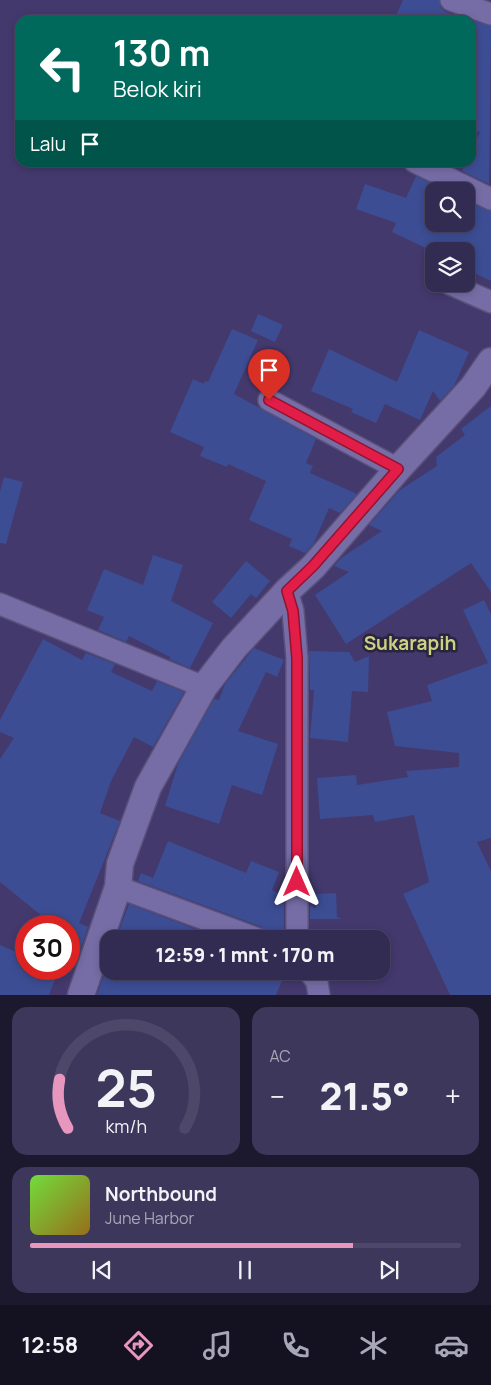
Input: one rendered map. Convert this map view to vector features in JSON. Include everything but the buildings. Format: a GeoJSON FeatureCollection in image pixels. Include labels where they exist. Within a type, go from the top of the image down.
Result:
{"type":"FeatureCollection","features":[{"type":"Feature","properties":{"kind":"street"},"geometry":{"type":"LineString","coordinates":[[451,0],[491,14]]}},
{"type":"Feature","properties":{"kind":"street"},"geometry":{"type":"LineString","coordinates":[[425,167],[491,199]]}},
{"type":"Feature","properties":{"kind":"street"},"geometry":{"type":"LineString","coordinates":[[468,292],[491,302]]}},
{"type":"Feature","properties":{"kind":"street"},"geometry":{"type":"LineString","coordinates":[[81,995],[118,887],[120,864],[148,787],[204,687],[234,648],[313,566],[473,387],[491,364]]}},
{"type":"Feature","properties":{"kind":"street"},"geometry":{"type":"LineString","coordinates":[[269,400],[398,469]]}},
{"type":"Feature","properties":{"kind":"street"},"geometry":{"type":"LineString","coordinates":[[287,591],[293,611],[297,658],[297,930]]}},
{"type":"Feature","properties":{"kind":"street"},"geometry":{"type":"LineString","coordinates":[[0,604],[204,687]]}},
{"type":"Feature","properties":{"kind":"street"},"geometry":{"type":"LineString","coordinates":[[118,887],[234,930]]}},
{"type":"Feature","properties":{"kind":"street"},"geometry":{"type":"LineString","coordinates":[[316,980],[319,995]]}},
{"type":"Feature","properties":{"kind":"district","name":"Sukarapih"},"geometry":{"type":"Point","coordinates":[410,643]}},
{"type":"Feature","properties":{"kind":"route"},"geometry":{"type":"LineString","coordinates":[[269,400],[398,469],[313,566],[287,591],[293,611],[297,658],[297,882]]}}]}
